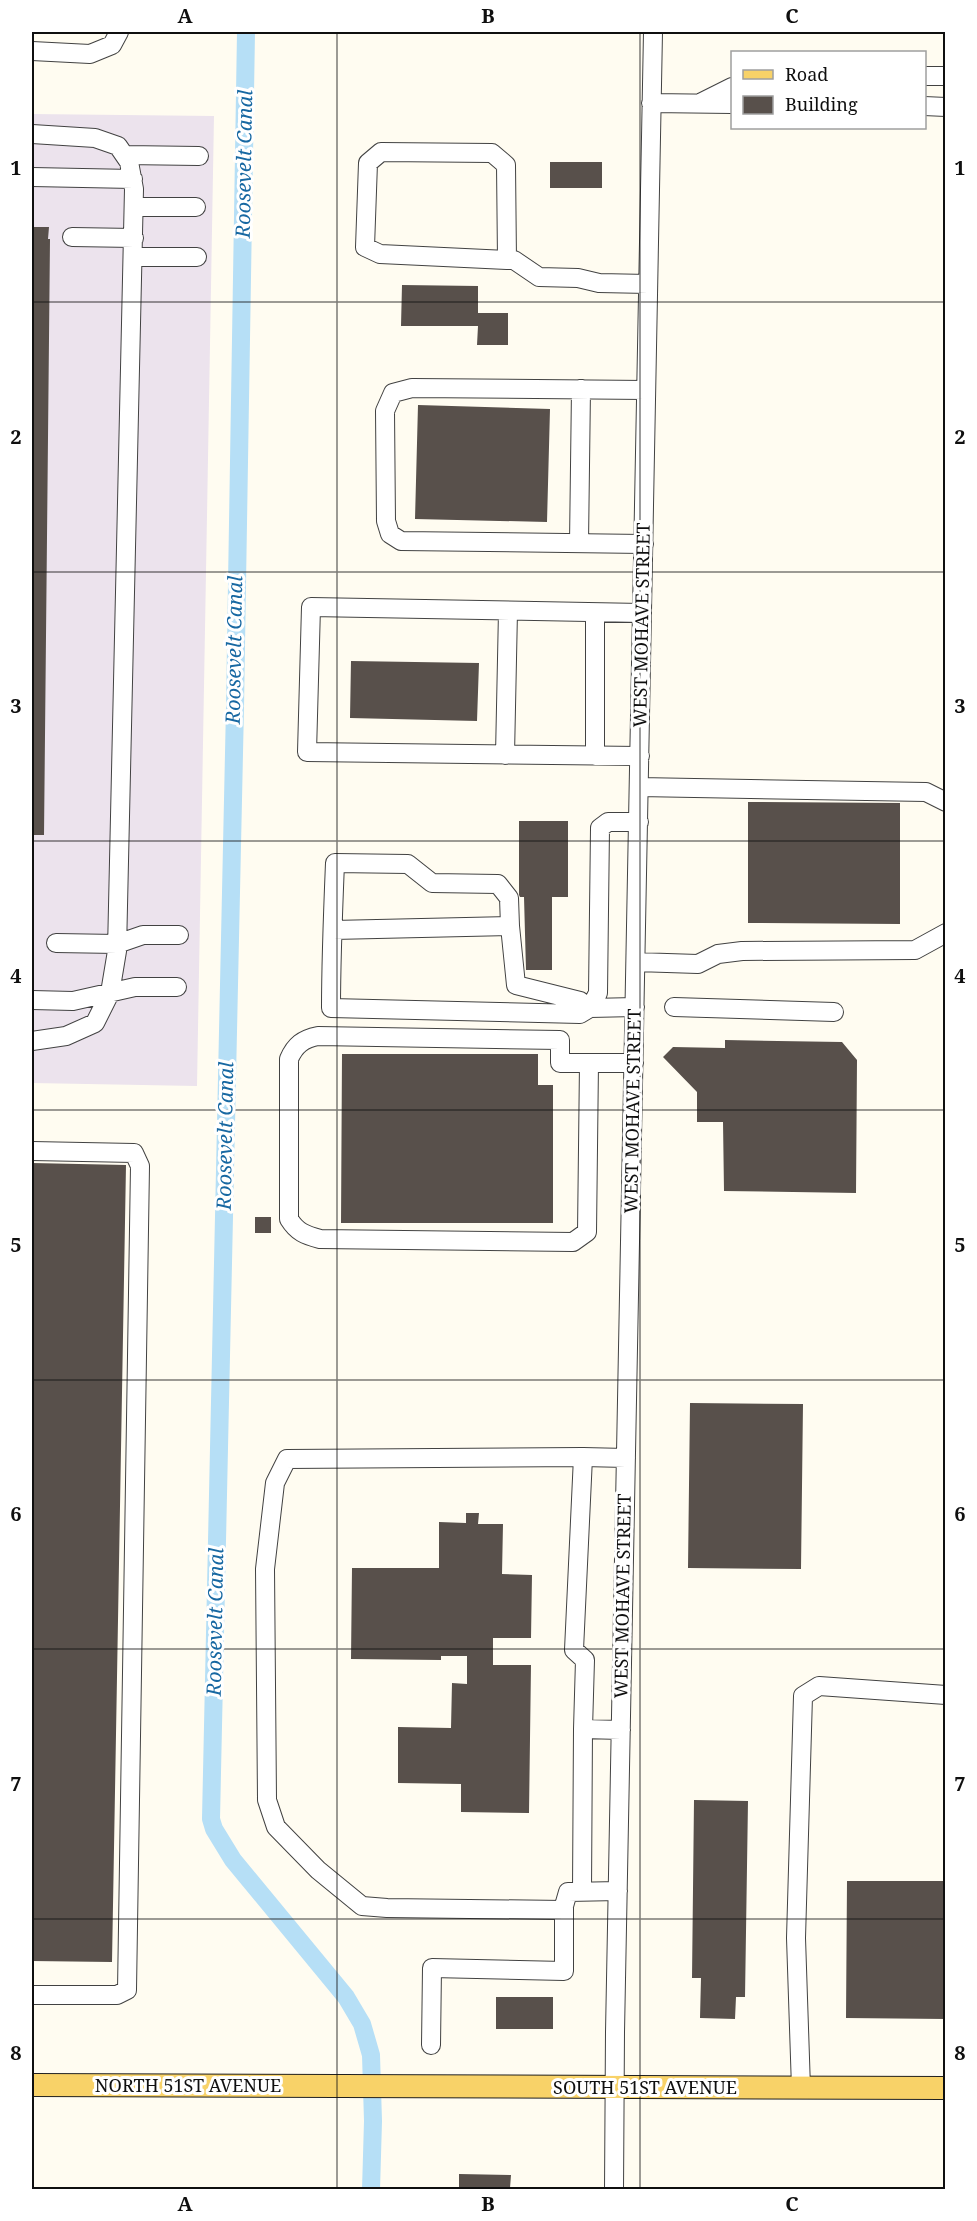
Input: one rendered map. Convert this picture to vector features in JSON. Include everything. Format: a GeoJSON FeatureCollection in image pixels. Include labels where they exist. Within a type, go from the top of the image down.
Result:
{"type":"FeatureCollection","features":[{"type":"Feature","properties":{"kind":"main road","name":"NORTH 51ST AVENUE"},"geometry":{"type":"LineString","coordinates":[[32,2085],[344,2087]]}},
{"type":"Feature","properties":{"kind":"main road","name":"SOUTH 51ST AVENUE"},"geometry":{"type":"LineString","coordinates":[[344,2087],[945,2088]]}},
{"type":"Feature","properties":{"kind":"street"},"geometry":{"type":"LineString","coordinates":[[32,51],[90,54],[112,45],[119,32]]}},
{"type":"Feature","properties":{"kind":"street","name":"WEST MOHAVE STREET"},"geometry":{"type":"LineString","coordinates":[[614,2190],[614,2087],[652,32]]}},
{"type":"Feature","properties":{"kind":"street"},"geometry":{"type":"LineString","coordinates":[[926,76],[945,76]]}},
{"type":"Feature","properties":{"kind":"street"},"geometry":{"type":"LineString","coordinates":[[696,104],[731,87]]}},
{"type":"Feature","properties":{"kind":"street"},"geometry":{"type":"LineString","coordinates":[[651,103],[731,104]]}},
{"type":"Feature","properties":{"kind":"street"},"geometry":{"type":"LineString","coordinates":[[926,106],[945,107]]}},
{"type":"Feature","properties":{"kind":"street"},"geometry":{"type":"LineString","coordinates":[[32,134],[95,138],[118,146],[129,162],[134,207],[117,944],[110,993],[95,1023],[66,1036],[32,1041]]}},
{"type":"Feature","properties":{"kind":"street"},"geometry":{"type":"LineString","coordinates":[[507,260],[506,165],[492,153],[381,152],[368,163],[365,247],[380,255],[507,260],[514,261],[539,277],[578,278],[599,283],[648,284]]}},
{"type":"Feature","properties":{"kind":"street"},"geometry":{"type":"LineString","coordinates":[[125,156],[199,156]]}},
{"type":"Feature","properties":{"kind":"street"},"geometry":{"type":"LineString","coordinates":[[32,177],[132,179]]}},
{"type":"Feature","properties":{"kind":"street"},"geometry":{"type":"LineString","coordinates":[[134,207],[196,207]]}},
{"type":"Feature","properties":{"kind":"street"},"geometry":{"type":"LineString","coordinates":[[72,237],[134,238]]}},
{"type":"Feature","properties":{"kind":"street"},"geometry":{"type":"LineString","coordinates":[[133,257],[197,257]]}},
{"type":"Feature","properties":{"kind":"street"},"geometry":{"type":"LineString","coordinates":[[644,544],[401,541],[390,534],[386,521],[385,411],[393,393],[412,388],[646,390]]}},
{"type":"Feature","properties":{"kind":"street"},"geometry":{"type":"LineString","coordinates":[[579,543],[581,389]]}},
{"type":"Feature","properties":{"kind":"street"},"geometry":{"type":"LineString","coordinates":[[640,756],[308,752],[308,741],[311,607],[642,613]]}},
{"type":"Feature","properties":{"kind":"street"},"geometry":{"type":"LineString","coordinates":[[505,755],[508,611]]}},
{"type":"Feature","properties":{"kind":"street"},"geometry":{"type":"LineString","coordinates":[[596,613],[596,756]]}},
{"type":"Feature","properties":{"kind":"street"},"geometry":{"type":"LineString","coordinates":[[639,787],[926,792],[945,802]]}},
{"type":"Feature","properties":{"kind":"street"},"geometry":{"type":"LineString","coordinates":[[590,1008],[598,993],[600,828],[608,822],[639,822]]}},
{"type":"Feature","properties":{"kind":"street"},"geometry":{"type":"LineString","coordinates":[[590,1008],[580,1000],[516,985],[509,898],[498,884],[432,883],[408,864],[335,863],[331,1008],[580,1014],[590,1008],[635,1007]]}},
{"type":"Feature","properties":{"kind":"street"},"geometry":{"type":"LineString","coordinates":[[333,930],[510,926]]}},
{"type":"Feature","properties":{"kind":"street"},"geometry":{"type":"LineString","coordinates":[[636,962],[698,964],[718,954],[742,951],[915,950],[945,933]]}},
{"type":"Feature","properties":{"kind":"street"},"geometry":{"type":"LineString","coordinates":[[56,943],[117,944],[143,935],[179,935]]}},
{"type":"Feature","properties":{"kind":"street"},"geometry":{"type":"LineString","coordinates":[[32,1000],[74,1001],[135,987],[177,987]]}},
{"type":"Feature","properties":{"kind":"street"},"geometry":{"type":"LineString","coordinates":[[674,1007],[834,1012]]}},
{"type":"Feature","properties":{"kind":"street"},"geometry":{"type":"LineString","coordinates":[[590,1063],[587,1232],[579,1239],[573,1242],[320,1239],[295,1230],[289,1219],[289,1059],[293,1049],[309,1038],[318,1035],[560,1040],[560,1063],[590,1063],[634,1063]]}},
{"type":"Feature","properties":{"kind":"street"},"geometry":{"type":"LineString","coordinates":[[32,1151],[134,1153],[140,1166],[127,1990],[117,1995],[32,1995]]}},
{"type":"Feature","properties":{"kind":"street"},"geometry":{"type":"LineString","coordinates":[[582,1891],[585,1660],[574,1650],[590,1457]]}},
{"type":"Feature","properties":{"kind":"street"},"geometry":{"type":"LineString","coordinates":[[564,1910],[362,1906],[318,1870],[276,1827],[267,1800],[265,1569],[275,1483],[287,1459],[626,1458]]}},
{"type":"Feature","properties":{"kind":"street"},"geometry":{"type":"LineString","coordinates":[[801,2088],[796,1938],[803,1696],[819,1686],[945,1695]]}},
{"type":"Feature","properties":{"kind":"street"},"geometry":{"type":"LineString","coordinates":[[583,1729],[621,1730]]}},
{"type":"Feature","properties":{"kind":"street"},"geometry":{"type":"LineString","coordinates":[[431,2045],[432,1968],[564,1971],[564,1910],[568,1892],[618,1891]]}},
{"type":"Feature","properties":{"kind":"shaded area"},"geometry":{"type":"Polygon","coordinates":[[[32,114],[214,116],[197,1086],[32,1083],[32,114]]]}},
{"type":"Feature","properties":{"kind":"building"},"geometry":{"type":"Polygon","coordinates":[[[550,162],[602,162],[602,188],[550,188],[550,162]]]}},
{"type":"Feature","properties":{"kind":"building"},"geometry":{"type":"Polygon","coordinates":[[[32,227],[49,227],[48,239],[50,239],[44,835],[32,835],[32,227]]]}},
{"type":"Feature","properties":{"kind":"building"},"geometry":{"type":"Polygon","coordinates":[[[402,285],[478,286],[478,313],[508,313],[508,345],[477,345],[478,326],[401,326],[402,285]]]}},
{"type":"Feature","properties":{"kind":"building"},"geometry":{"type":"Polygon","coordinates":[[[418,405],[550,409],[547,522],[415,519],[418,405]]]}},
{"type":"Feature","properties":{"kind":"building"},"geometry":{"type":"Polygon","coordinates":[[[351,661],[479,663],[477,721],[350,718],[351,661]]]}},
{"type":"Feature","properties":{"kind":"building"},"geometry":{"type":"Polygon","coordinates":[[[748,802],[900,803],[900,924],[748,923],[748,802]]]}},
{"type":"Feature","properties":{"kind":"building"},"geometry":{"type":"Polygon","coordinates":[[[519,821],[568,821],[568,897],[552,897],[552,970],[526,970],[524,897],[519,895],[519,821]]]}},
{"type":"Feature","properties":{"kind":"building"},"geometry":{"type":"Polygon","coordinates":[[[725,1040],[842,1042],[857,1060],[856,1193],[724,1191],[723,1122],[697,1122],[697,1092],[663,1057],[673,1047],[725,1048],[725,1040]]]}},
{"type":"Feature","properties":{"kind":"building"},"geometry":{"type":"Polygon","coordinates":[[[342,1054],[538,1054],[538,1085],[553,1085],[553,1223],[341,1223],[342,1054]]]}},
{"type":"Feature","properties":{"kind":"building"},"geometry":{"type":"Polygon","coordinates":[[[32,1163],[126,1165],[112,1962],[32,1961],[32,1163]]]}},
{"type":"Feature","properties":{"kind":"building"},"geometry":{"type":"Polygon","coordinates":[[[255,1217],[271,1217],[271,1233],[255,1233],[255,1217]]]}},
{"type":"Feature","properties":{"kind":"building"},"geometry":{"type":"Polygon","coordinates":[[[690,1403],[803,1404],[801,1569],[688,1568],[690,1403]]]}},
{"type":"Feature","properties":{"kind":"building"},"geometry":{"type":"Polygon","coordinates":[[[466,1513],[479,1513],[478,1524],[503,1524],[502,1574],[532,1575],[531,1638],[493,1638],[493,1665],[531,1665],[529,1813],[461,1812],[461,1784],[398,1783],[398,1727],[451,1728],[452,1683],[467,1684],[467,1656],[441,1656],[441,1660],[351,1659],[352,1568],[439,1568],[439,1522],[466,1523],[466,1513]]]}},
{"type":"Feature","properties":{"kind":"building"},"geometry":{"type":"Polygon","coordinates":[[[694,1800],[748,1801],[745,1997],[736,1997],[735,2019],[700,2018],[701,1978],[692,1978],[694,1800]]]}},
{"type":"Feature","properties":{"kind":"building"},"geometry":{"type":"Polygon","coordinates":[[[847,1881],[945,1881],[945,2019],[846,2018],[847,1881]]]}},
{"type":"Feature","properties":{"kind":"building"},"geometry":{"type":"Polygon","coordinates":[[[496,1997],[553,1997],[553,2029],[496,2029],[496,1997]]]}},
{"type":"Feature","properties":{"kind":"building"},"geometry":{"type":"Polygon","coordinates":[[[459,2174],[511,2175],[510,2188],[459,2188],[459,2174]]]}},
{"type":"Feature","properties":{"kind":"waterway","name":"Roosevelt Canal"},"geometry":{"type":"LineString","coordinates":[[246,32],[235,707],[211,1819],[214,1829],[233,1860],[346,1997],[362,2024],[371,2055],[373,2121],[371,2190]]}}]}
